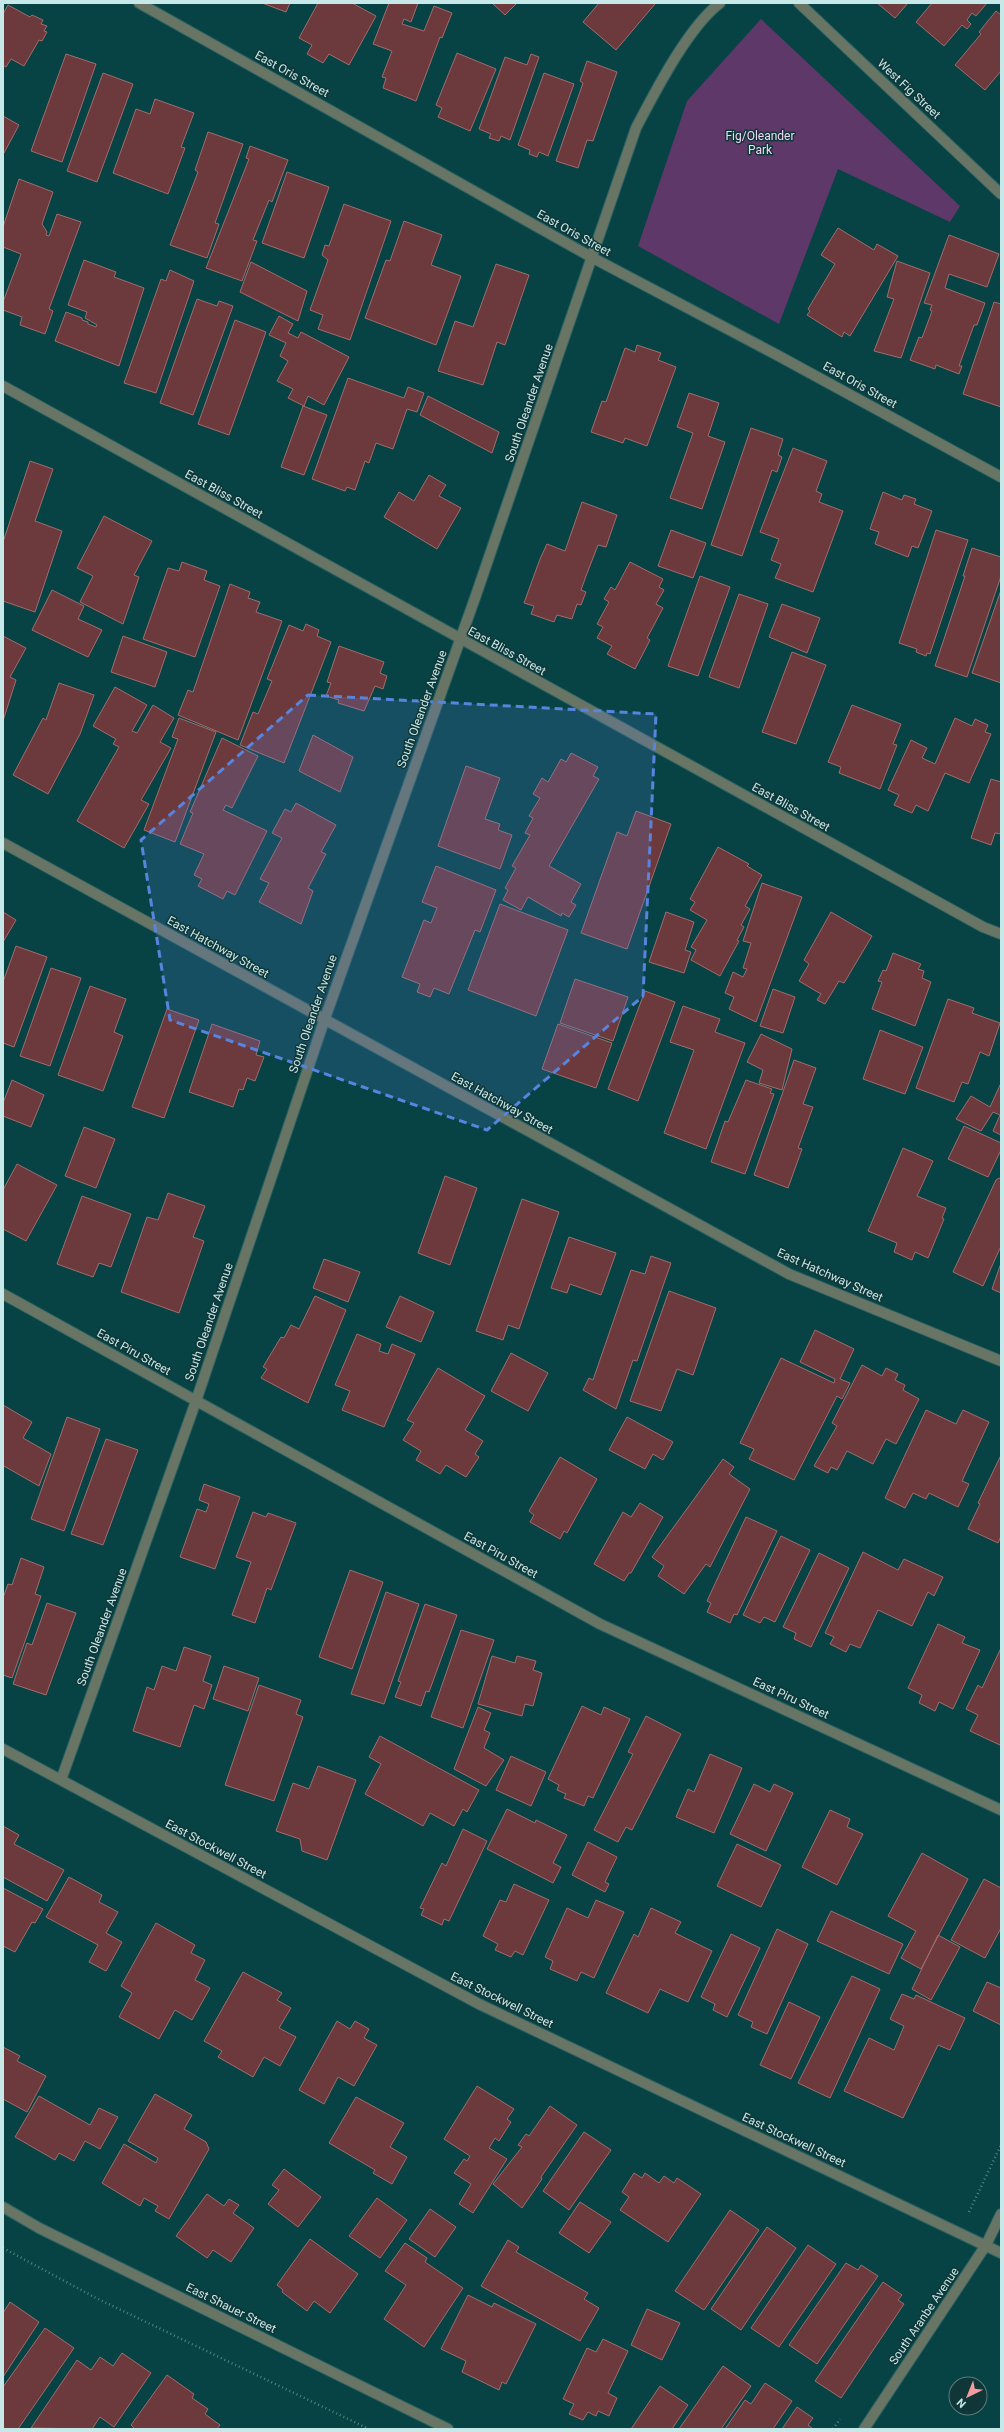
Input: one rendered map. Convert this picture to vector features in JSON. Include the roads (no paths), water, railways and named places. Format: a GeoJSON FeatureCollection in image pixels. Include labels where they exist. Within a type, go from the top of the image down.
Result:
{"type":"FeatureCollection","features":[{"type":"Feature","properties":{"kind":"street","name":"East Oris Street"},"geometry":{"type":"LineString","coordinates":[[139,3],[593,258],[777,355],[1001,477]]}},
{"type":"Feature","properties":{"kind":"street","name":"South Oleander Avenue"},"geometry":{"type":"LineString","coordinates":[[61,1780],[196,1401],[324,1021],[460,640],[593,258],[636,128],[665,75],[708,12],[720,3]]}},
{"type":"Feature","properties":{"kind":"street","name":"West Fig Street"},"geometry":{"type":"LineString","coordinates":[[799,3],[1001,194]]}},
{"type":"Feature","properties":{"kind":"street","name":"East Bliss Street"},"geometry":{"type":"LineString","coordinates":[[3,386],[460,640],[983,927],[1001,934]]}},
{"type":"Feature","properties":{"kind":"street","name":"East Hatchway Street"},"geometry":{"type":"LineString","coordinates":[[3,843],[324,1021],[789,1274],[1001,1361]]}},
{"type":"Feature","properties":{"kind":"street","name":"East Piru Street"},"geometry":{"type":"LineString","coordinates":[[3,1294],[600,1624],[1001,1810]]}},
{"type":"Feature","properties":{"kind":"street","name":"East Stockwell Street"},"geometry":{"type":"LineString","coordinates":[[3,1749],[479,2004],[1001,2252]]}},
{"type":"Feature","properties":{"kind":"street","name":"East Shauer Street"},"geometry":{"type":"LineString","coordinates":[[3,2207],[39,2228],[448,2429]]}},
{"type":"Feature","properties":{"kind":"street","name":"South Aranbe Avenue"},"geometry":{"type":"LineString","coordinates":[[864,2429],[986,2245],[1001,2214]]}},
{"type":"Feature","properties":{"kind":"park label","name":"Fig/Oleander Park"},"geometry":{"type":"Point","coordinates":[760,143]}}]}
